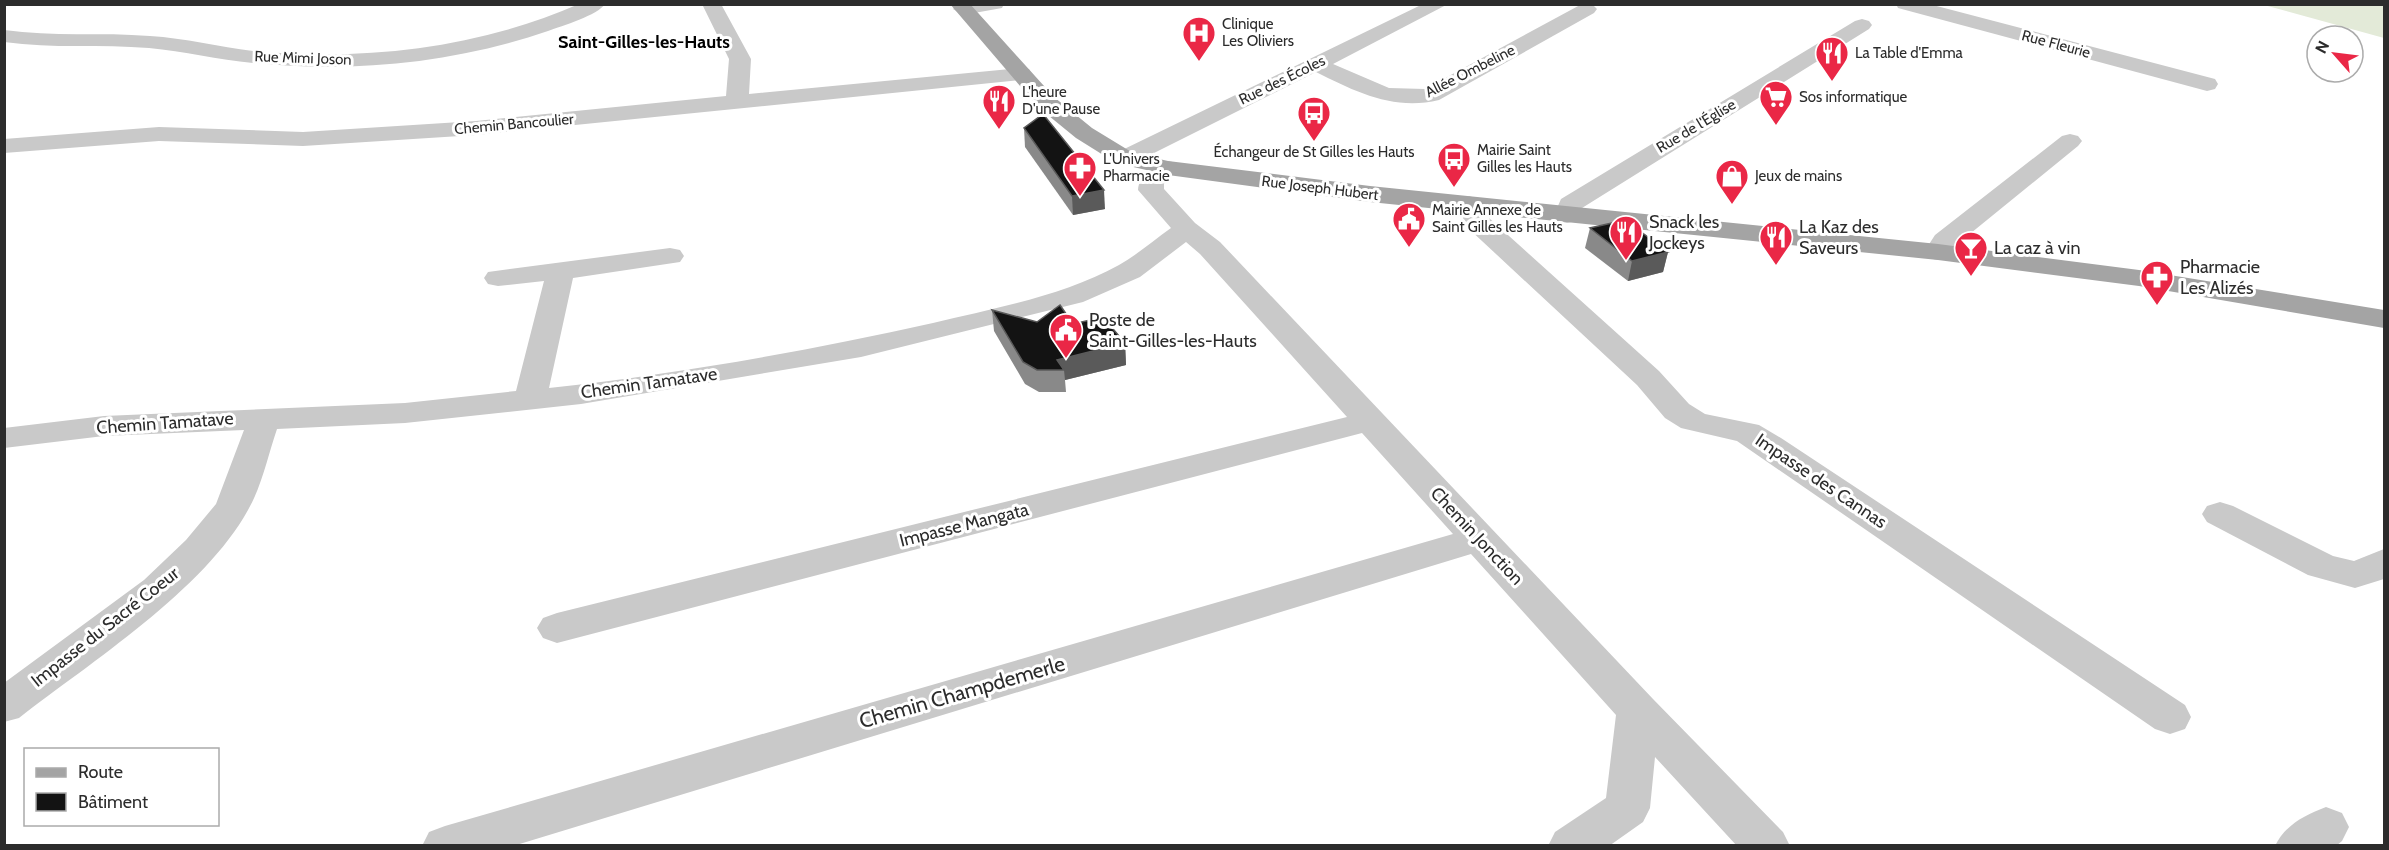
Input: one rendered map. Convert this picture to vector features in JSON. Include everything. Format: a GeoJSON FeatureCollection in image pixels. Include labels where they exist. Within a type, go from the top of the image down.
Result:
{"type":"FeatureCollection","features":[{"type":"Feature","properties":{"kind":"main road","name":"Rue Joseph Hubert"},"geometry":{"type":"LineString","coordinates":[[961,7],[1047,102],[1084,133],[1125,158],[1168,168],[1214,176],[1469,204],[1938,252],[2139,278],[2385,319]]}},
{"type":"Feature","properties":{"kind":"street","name":"Rue Mimi Joson"},"geometry":{"type":"LineString","coordinates":[[4,36],[43,41],[157,42],[266,58],[358,60],[508,38],[544,27],[596,4]]}},
{"type":"Feature","properties":{"kind":"street"},"geometry":{"type":"LineString","coordinates":[[711,4],[740,59],[737,103]]}},
{"type":"Feature","properties":{"kind":"street"},"geometry":{"type":"LineString","coordinates":[[961,7],[995,4]]}},
{"type":"Feature","properties":{"kind":"street","name":"Rue des Écoles"},"geometry":{"type":"LineString","coordinates":[[1125,158],[1439,4]]}},
{"type":"Feature","properties":{"kind":"street","name":"Rue Fleurie"},"geometry":{"type":"LineString","coordinates":[[1905,4],[2207,84]]}},
{"type":"Feature","properties":{"kind":"street","name":"Allée Ombeline"},"geometry":{"type":"LineString","coordinates":[[1316,64],[1378,93],[1411,100],[1431,95],[1587,9]]}},
{"type":"Feature","properties":{"kind":"street","name":"Rue de l'Église"},"geometry":{"type":"LineString","coordinates":[[1567,214],[1570,204],[1862,25]]}},
{"type":"Feature","properties":{"kind":"street","name":"Chemin Bancoulier"},"geometry":{"type":"LineString","coordinates":[[4,146],[159,134],[315,138],[476,128],[1021,74]]}},
{"type":"Feature","properties":{"kind":"street"},"geometry":{"type":"LineString","coordinates":[[1938,252],[1945,241],[2070,141]]}},
{"type":"Feature","properties":{"kind":"street"},"geometry":{"type":"LineString","coordinates":[[1168,168],[1151,182],[1151,190],[1186,229]]}},
{"type":"Feature","properties":{"kind":"street","name":"Impasse des Cannas"},"geometry":{"type":"LineString","coordinates":[[1469,204],[1477,222],[1648,378],[1677,411],[1693,421],[1747,432],[1769,445],[2170,717]]}},
{"type":"Feature","properties":{"kind":"street","name":"Chemin Tamatave"},"geometry":{"type":"LineString","coordinates":[[4,438],[104,426],[265,417],[405,413],[530,399],[736,370],[861,348],[975,322],[1073,296],[1130,271],[1186,229]]}},
{"type":"Feature","properties":{"kind":"street","name":"Chemin Jonction"},"geometry":{"type":"LineString","coordinates":[[1186,229],[1210,248],[1638,711],[1767,846]]}},
{"type":"Feature","properties":{"kind":"street"},"geometry":{"type":"LineString","coordinates":[[498,278],[670,256]]}},
{"type":"Feature","properties":{"kind":"street"},"geometry":{"type":"LineString","coordinates":[[530,399],[561,271]]}},
{"type":"Feature","properties":{"kind":"street","name":"Impasse du Sacré Coeur"},"geometry":{"type":"LineString","coordinates":[[4,706],[158,591],[199,549],[232,508],[265,417]]}},
{"type":"Feature","properties":{"kind":"street","name":"Impasse Mangata"},"geometry":{"type":"LineString","coordinates":[[557,628],[1370,421]]}},
{"type":"Feature","properties":{"kind":"street"},"geometry":{"type":"LineString","coordinates":[[2220,514],[2321,566],[2355,575],[2384,565],[2385,562]]}},
{"type":"Feature","properties":{"kind":"street","name":"Chemin Champdemerle"},"geometry":{"type":"LineString","coordinates":[[445,846],[1480,539]]}},
{"type":"Feature","properties":{"kind":"street"},"geometry":{"type":"LineString","coordinates":[[1571,846],[1627,808],[1638,711]]}},
{"type":"Feature","properties":{"kind":"green space"},"geometry":{"type":"Polygon","coordinates":[[[2264,5],[2384,5],[2384,38],[2365,33],[2365,24],[2333,24],[2264,5]]]}},
{"type":"Feature","properties":{"kind":"building"},"geometry":{"type":"Polygon","coordinates":[[[1043,114],[1104,190],[1072,196],[1024,128],[1043,114]]]}},
{"type":"Feature","properties":{"kind":"building"},"geometry":{"type":"Polygon","coordinates":[[[1625,220],[1668,252],[1632,261],[1590,228],[1625,220]]]}},
{"type":"Feature","properties":{"kind":"building"},"geometry":{"type":"Polygon","coordinates":[[[1060,305],[1073,324],[1103,317],[1125,343],[1057,360],[1064,370],[1037,370],[1023,362],[992,310],[1037,322],[1060,305]]]}},
{"type":"Feature","properties":{"kind":"place","name":"Clinique Les Oliviers"},"geometry":{"type":"Point","coordinates":[1199,62]}},
{"type":"Feature","properties":{"kind":"place","name":"La Table d'Emma"},"geometry":{"type":"Point","coordinates":[1832,82]}},
{"type":"Feature","properties":{"kind":"place","name":"Sos informatique"},"geometry":{"type":"Point","coordinates":[1776,126]}},
{"type":"Feature","properties":{"kind":"place","name":"L'heure D'une Pause"},"geometry":{"type":"Point","coordinates":[999,130]}},
{"type":"Feature","properties":{"kind":"place","name":"Échangeur de St Gilles les Hauts"},"geometry":{"type":"Point","coordinates":[1314,142]}},
{"type":"Feature","properties":{"kind":"place","name":"Mairie Saint Gilles les Hauts"},"geometry":{"type":"Point","coordinates":[1454,188]}},
{"type":"Feature","properties":{"kind":"place","name":"L'Univers Pharmacie"},"geometry":{"type":"Point","coordinates":[1080,197]}},
{"type":"Feature","properties":{"kind":"place","name":"Jeux de mains"},"geometry":{"type":"Point","coordinates":[1732,205]}},
{"type":"Feature","properties":{"kind":"place","name":"Mairie Annexe de Saint Gilles les Hauts"},"geometry":{"type":"Point","coordinates":[1409,248]}},
{"type":"Feature","properties":{"kind":"place","name":"Snack les Jockeys"},"geometry":{"type":"Point","coordinates":[1626,261]}},
{"type":"Feature","properties":{"kind":"place","name":"La Kaz des Saveurs"},"geometry":{"type":"Point","coordinates":[1776,266]}},
{"type":"Feature","properties":{"kind":"place","name":"La caz à vin"},"geometry":{"type":"Point","coordinates":[1971,277]}},
{"type":"Feature","properties":{"kind":"place","name":"Pharmacie Les Alizés"},"geometry":{"type":"Point","coordinates":[2157,306]}},
{"type":"Feature","properties":{"kind":"place","name":"Poste de Saint-Gilles-les-Hauts"},"geometry":{"type":"Point","coordinates":[1066,359]}},
{"type":"Feature","properties":{"kind":"district","name":"Saint-Gilles-les-Hauts"},"geometry":{"type":"Point","coordinates":[644,42]}}]}
